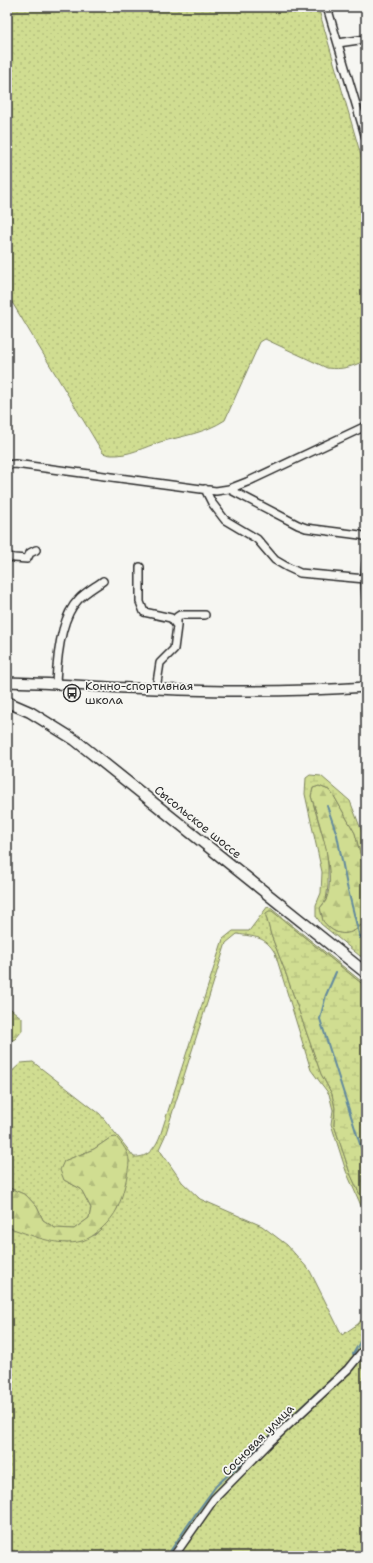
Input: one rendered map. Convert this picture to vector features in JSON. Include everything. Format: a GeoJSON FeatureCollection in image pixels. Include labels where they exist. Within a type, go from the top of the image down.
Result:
{"type":"FeatureCollection","features":[{"type":"Feature","properties":{"kind":"highway","name":"Сысольское шоссе"},"geometry":{"type":"LineString","coordinates":[[7,702],[30,712],[74,740],[366,973]]}},
{"type":"Feature","properties":{"kind":"main road"},"geometry":{"type":"LineString","coordinates":[[7,682],[56,683],[156,690],[264,691],[366,687]]}},
{"type":"Feature","properties":{"kind":"street"},"geometry":{"type":"LineString","coordinates":[[327,7],[366,138]]}},
{"type":"Feature","properties":{"kind":"street"},"geometry":{"type":"LineString","coordinates":[[338,43],[366,39]]}},
{"type":"Feature","properties":{"kind":"street"},"geometry":{"type":"LineString","coordinates":[[7,465],[15,464],[205,489],[229,489],[366,426]]}},
{"type":"Feature","properties":{"kind":"street"},"geometry":{"type":"LineString","coordinates":[[205,489],[212,503],[225,520],[257,539],[275,560],[287,567],[300,573],[365,579]]}},
{"type":"Feature","properties":{"kind":"street"},"geometry":{"type":"LineString","coordinates":[[229,489],[306,528],[366,537]]}},
{"type":"Feature","properties":{"kind":"street"},"geometry":{"type":"LineString","coordinates":[[7,556],[14,558],[27,558],[30,553],[36,550]]}},
{"type":"Feature","properties":{"kind":"street"},"geometry":{"type":"LineString","coordinates":[[366,564],[366,597]]}},
{"type":"Feature","properties":{"kind":"street"},"geometry":{"type":"LineString","coordinates":[[140,567],[140,602],[144,612],[171,618],[177,626]]}},
{"type":"Feature","properties":{"kind":"street"},"geometry":{"type":"LineString","coordinates":[[56,683],[59,647],[70,611],[78,600],[103,581]]}},
{"type":"Feature","properties":{"kind":"street"},"geometry":{"type":"LineString","coordinates":[[156,690],[160,663],[174,649],[177,617],[180,615],[205,616]]}},
{"type":"Feature","properties":{"kind":"street","name":"Сосновая улица"},"geometry":{"type":"LineString","coordinates":[[174,1556],[214,1499],[270,1442],[348,1369],[366,1347]]}},
{"type":"Feature","properties":{"kind":"green space"},"geometry":{"type":"Polygon","coordinates":[[[7,7],[318,7],[366,173],[366,360],[347,367],[337,369],[327,368],[265,339],[260,342],[225,420],[202,431],[160,442],[130,453],[110,455],[103,453],[7,294],[7,7]]]}},
{"type":"Feature","properties":{"kind":"green space"},"geometry":{"type":"Polygon","coordinates":[[[310,775],[321,776],[350,801],[366,842],[366,876],[355,833],[334,796],[329,790],[319,786],[313,788],[311,796],[326,848],[328,866],[326,900],[320,908],[323,921],[334,931],[349,933],[361,926],[366,918],[366,958],[360,956],[321,924],[316,916],[316,905],[321,893],[322,872],[305,794],[306,778],[310,775]]]}},
{"type":"Feature","properties":{"kind":"green space"},"geometry":{"type":"Polygon","coordinates":[[[319,786],[329,790],[334,796],[355,833],[366,876],[366,918],[361,926],[349,933],[336,932],[331,929],[323,922],[320,908],[326,900],[329,889],[329,877],[326,848],[311,796],[313,788],[319,786]]]}},
{"type":"Feature","properties":{"kind":"green space"},"geometry":{"type":"Polygon","coordinates":[[[268,906],[366,985],[366,987],[272,911],[266,916],[271,935],[321,1074],[332,1094],[335,1108],[334,1125],[350,1173],[366,1208],[366,1217],[346,1171],[331,1124],[333,1110],[329,1094],[311,1070],[275,953],[267,943],[259,938],[237,934],[226,943],[165,1136],[159,1149],[182,1182],[200,1199],[262,1226],[287,1245],[310,1271],[342,1335],[358,1324],[366,1314],[366,1341],[345,1366],[268,1439],[211,1497],[169,1556],[7,1556],[7,1227],[51,1240],[67,1243],[95,1235],[117,1209],[124,1188],[129,1160],[110,1138],[94,1149],[64,1161],[64,1180],[81,1189],[91,1208],[89,1218],[74,1229],[55,1228],[43,1220],[37,1207],[26,1195],[7,1187],[7,1076],[21,1063],[33,1062],[100,1114],[134,1157],[147,1154],[156,1144],[160,1136],[223,939],[233,931],[249,931],[268,906]]]}},
{"type":"Feature","properties":{"kind":"green space"},"geometry":{"type":"Polygon","coordinates":[[[272,911],[366,987],[366,1208],[350,1173],[334,1125],[335,1108],[332,1094],[321,1074],[271,935],[266,916],[266,913],[272,911]]]}},
{"type":"Feature","properties":{"kind":"green space"},"geometry":{"type":"Polygon","coordinates":[[[7,1006],[22,1018],[22,1031],[15,1039],[7,1042],[7,1006]]]}},
{"type":"Feature","properties":{"kind":"green space"},"geometry":{"type":"Polygon","coordinates":[[[116,1137],[128,1154],[129,1166],[127,1178],[117,1209],[102,1228],[92,1236],[82,1241],[63,1243],[44,1239],[7,1227],[7,1187],[26,1195],[37,1207],[43,1220],[55,1228],[74,1229],[89,1218],[91,1208],[81,1189],[64,1180],[60,1170],[64,1161],[94,1149],[110,1138],[116,1137]]]}},
{"type":"Feature","properties":{"kind":"green space"},"geometry":{"type":"Polygon","coordinates":[[[366,1352],[366,1556],[178,1556],[217,1501],[366,1352]]]}},
{"type":"Feature","properties":{"kind":"waterway"},"geometry":{"type":"LineString","coordinates":[[327,806],[337,835],[347,886],[360,938]]}},
{"type":"Feature","properties":{"kind":"waterway"},"geometry":{"type":"LineString","coordinates":[[360,938],[366,930]]}},
{"type":"Feature","properties":{"kind":"waterway"},"geometry":{"type":"LineString","coordinates":[[336,972],[326,995],[320,1019],[366,1163]]}},
{"type":"Feature","properties":{"kind":"waterway"},"geometry":{"type":"LineString","coordinates":[[353,1354],[366,1332]]}},
{"type":"Feature","properties":{"kind":"waterway"},"geometry":{"type":"LineString","coordinates":[[167,1556],[216,1486],[336,1375]]}},
{"type":"Feature","properties":{"kind":"place","name":"Конно-спортивная школа"},"geometry":{"type":"Point","coordinates":[72,693]}}]}
